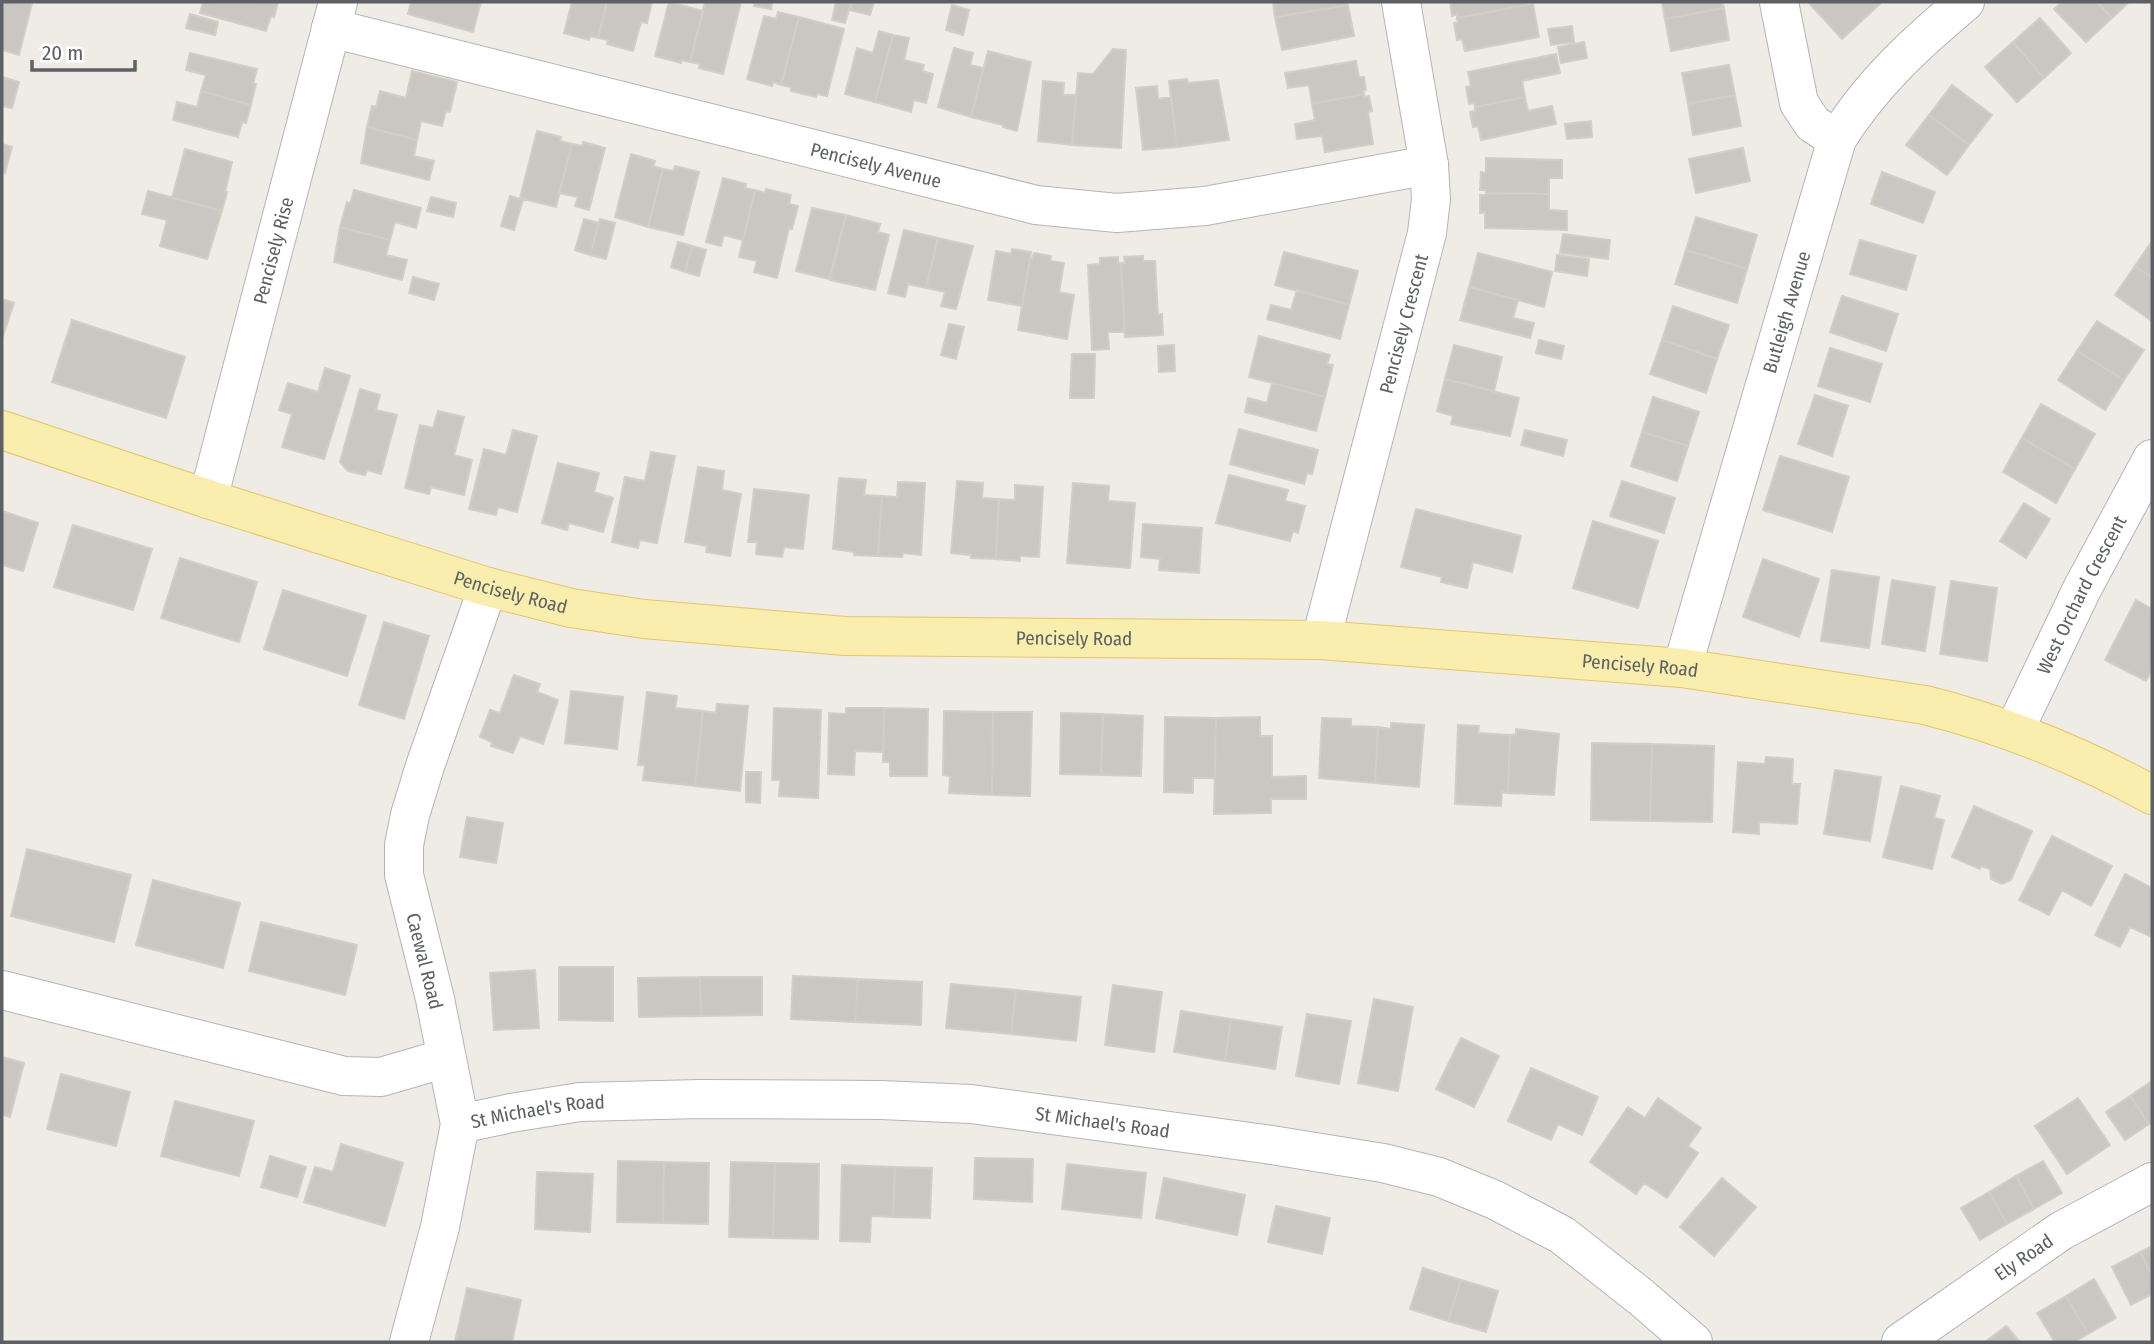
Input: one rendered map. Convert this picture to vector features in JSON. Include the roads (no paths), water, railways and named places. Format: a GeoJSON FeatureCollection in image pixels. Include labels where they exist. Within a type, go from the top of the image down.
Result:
{"type":"FeatureCollection","features":[{"type":"Feature","properties":{"kind":"main road","name":"Pencisely Road"},"geometry":{"type":"LineString","coordinates":[[2,430],[208,499],[488,587],[572,608],[645,619],[845,636],[1321,640],[1682,668],[1925,705],[2014,731],[2066,751],[2152,794]]}},
{"type":"Feature","properties":{"kind":"street","name":"Pencisely Crescent"},"geometry":{"type":"LineString","coordinates":[[1321,640],[1426,233],[1431,199],[1429,165],[1401,2]]}},
{"type":"Feature","properties":{"kind":"street"},"geometry":{"type":"LineString","coordinates":[[1779,2],[1799,103],[1813,124],[1837,139]]}},
{"type":"Feature","properties":{"kind":"street","name":"Butleigh Avenue"},"geometry":{"type":"LineString","coordinates":[[1682,668],[1837,139],[1855,110],[1881,78],[1922,38],[1965,2]]}},
{"type":"Feature","properties":{"kind":"street","name":"Pencisely Avenue"},"geometry":{"type":"LineString","coordinates":[[334,15],[1036,205],[1117,213],[1205,206],[1429,165]]}},
{"type":"Feature","properties":{"kind":"street","name":"Pencisely Rise"},"geometry":{"type":"LineString","coordinates":[[208,499],[334,15]]}},
{"type":"Feature","properties":{"kind":"street","name":"West Orchard Crescent"},"geometry":{"type":"LineString","coordinates":[[2014,731],[2082,589],[2152,459]]}},
{"type":"Feature","properties":{"kind":"street","name":"Caewal Road"},"geometry":{"type":"LineString","coordinates":[[409,1342],[440,1227],[460,1124],[435,999],[404,875],[404,845],[425,766],[488,587]]}},
{"type":"Feature","properties":{"kind":"street"},"geometry":{"type":"LineString","coordinates":[[2,990],[344,1076],[381,1077],[446,1058]]}},
{"type":"Feature","properties":{"kind":"street","name":"St Michael's Road"},"geometry":{"type":"LineString","coordinates":[[460,1124],[580,1102],[700,1099],[894,1100],[985,1106],[1252,1142],[1383,1163],[1439,1177],[1495,1200],[1562,1235],[1693,1342]]}},
{"type":"Feature","properties":{"kind":"street","name":"Ely Road"},"geometry":{"type":"LineString","coordinates":[[1901,1342],[2061,1231],[2152,1182]]}}]}
